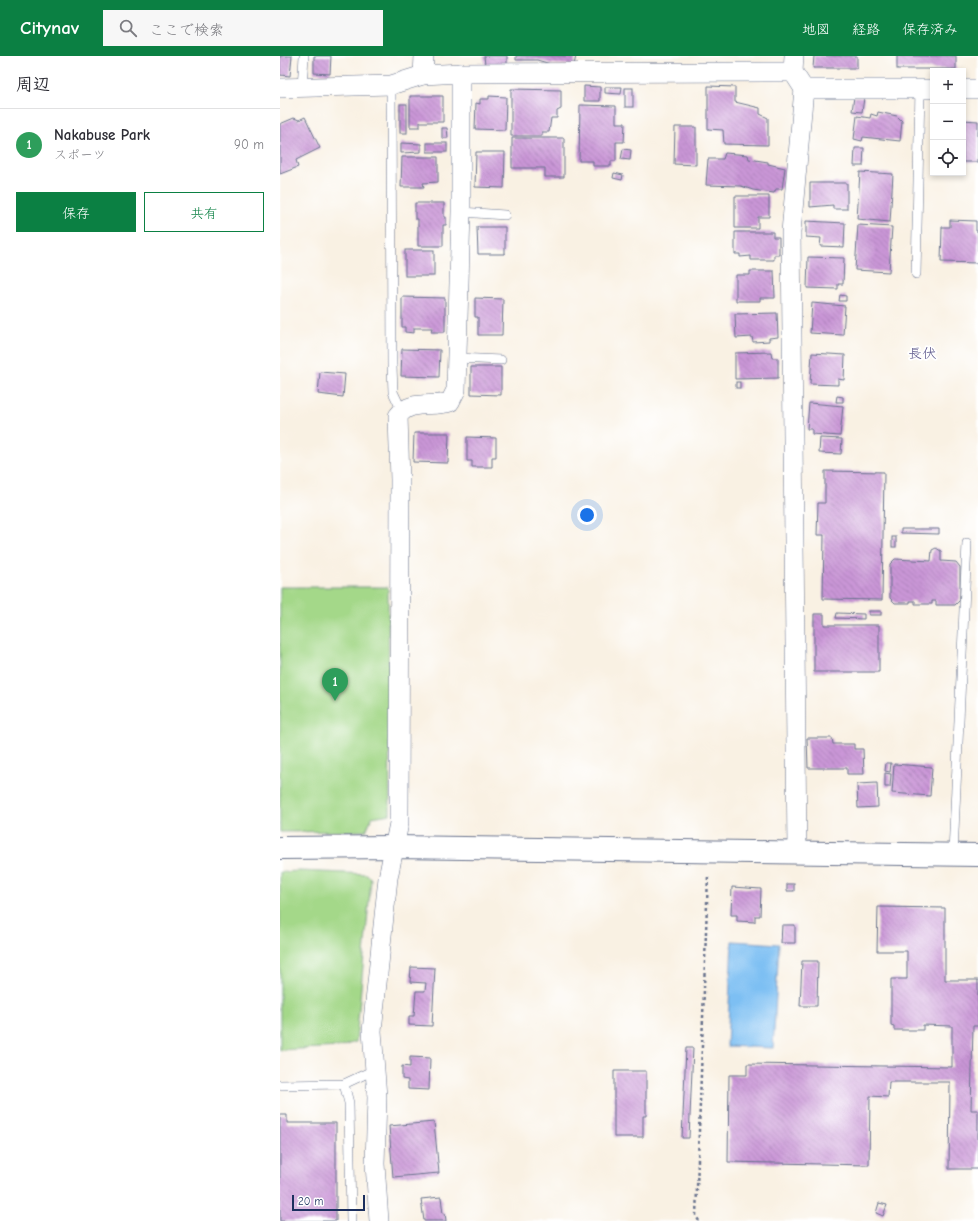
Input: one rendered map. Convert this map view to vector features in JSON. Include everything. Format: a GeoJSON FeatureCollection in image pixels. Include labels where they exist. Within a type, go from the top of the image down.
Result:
{"type":"FeatureCollection","features":[{"type":"Feature","properties":{"kind":"street"},"geometry":{"type":"LineString","coordinates":[[423,75],[424,56]]}},
{"type":"Feature","properties":{"kind":"street"},"geometry":{"type":"LineString","coordinates":[[280,88],[391,85],[423,75],[583,64],[794,64],[804,89],[791,232],[797,851]]}},
{"type":"Feature","properties":{"kind":"street"},"geometry":{"type":"LineString","coordinates":[[379,1221],[376,1189],[377,1111],[372,1031],[388,878],[399,823],[400,480],[398,416],[402,411],[410,406],[444,404],[450,402],[456,390],[461,212],[461,73]]}},
{"type":"Feature","properties":{"kind":"street"},"geometry":{"type":"LineString","coordinates":[[804,89],[926,89]]}},
{"type":"Feature","properties":{"kind":"street"},"geometry":{"type":"LineString","coordinates":[[966,89],[978,89]]}},
{"type":"Feature","properties":{"kind":"street"},"geometry":{"type":"LineString","coordinates":[[280,848],[395,847],[709,850],[978,855]]}},
{"type":"Feature","properties":{"kind":"lane"},"geometry":{"type":"LineString","coordinates":[[302,88],[304,56]]}},
{"type":"Feature","properties":{"kind":"lane"},"geometry":{"type":"LineString","coordinates":[[391,85],[392,366],[393,392],[402,411]]}},
{"type":"Feature","properties":{"kind":"lane"},"geometry":{"type":"LineString","coordinates":[[916,274],[926,89]]}},
{"type":"Feature","properties":{"kind":"lane"},"geometry":{"type":"LineString","coordinates":[[461,212],[505,214]]}},
{"type":"Feature","properties":{"kind":"lane"},"geometry":{"type":"LineString","coordinates":[[456,358],[500,360]]}},
{"type":"Feature","properties":{"kind":"lane"},"geometry":{"type":"LineString","coordinates":[[953,854],[967,543]]}},
{"type":"Feature","properties":{"kind":"lane"},"geometry":{"type":"LineString","coordinates":[[280,1085],[344,1084],[374,1070]]}},
{"type":"Feature","properties":{"kind":"lane"},"geometry":{"type":"LineString","coordinates":[[344,1084],[349,1103],[351,1221]]}},
{"type":"Feature","properties":{"kind":"path"},"geometry":{"type":"LineString","coordinates":[[699,1221],[696,1216],[709,850]]}},
{"type":"Feature","properties":{"kind":"green space"},"geometry":{"type":"Polygon","coordinates":[[[280,587],[388,587],[390,814],[372,817],[366,831],[280,832],[280,587]]]}},
{"type":"Feature","properties":{"kind":"green space"},"geometry":{"type":"Polygon","coordinates":[[[300,871],[367,874],[371,879],[356,1042],[341,1047],[280,1050],[280,872],[300,871]]]}},
{"type":"Feature","properties":{"kind":"water"},"geometry":{"type":"Polygon","coordinates":[[[732,941],[779,944],[773,1048],[727,1046],[732,941]]]}},
{"type":"Feature","properties":{"kind":"building"},"geometry":{"type":"Polygon","coordinates":[[[280,56],[292,56],[290,76],[280,75],[280,56]]]}},
{"type":"Feature","properties":{"kind":"building"},"geometry":{"type":"Polygon","coordinates":[[[314,56],[331,56],[330,74],[314,73],[314,56]]]}},
{"type":"Feature","properties":{"kind":"building"},"geometry":{"type":"Polygon","coordinates":[[[484,56],[507,56],[507,65],[485,65],[484,56]]]}},
{"type":"Feature","properties":{"kind":"building"},"geometry":{"type":"Polygon","coordinates":[[[516,56],[576,56],[574,65],[551,64],[537,60],[516,60],[516,56]]]}},
{"type":"Feature","properties":{"kind":"building"},"geometry":{"type":"Polygon","coordinates":[[[814,56],[857,56],[857,68],[813,68],[814,56]]]}},
{"type":"Feature","properties":{"kind":"building"},"geometry":{"type":"Polygon","coordinates":[[[897,56],[956,56],[956,68],[897,69],[897,56]]]}},
{"type":"Feature","properties":{"kind":"building"},"geometry":{"type":"Polygon","coordinates":[[[584,86],[600,87],[600,101],[584,101],[584,86]]]}},
{"type":"Feature","properties":{"kind":"building"},"geometry":{"type":"Polygon","coordinates":[[[708,86],[735,87],[735,102],[760,108],[760,114],[768,118],[768,145],[724,144],[723,130],[708,129],[708,86]]]}},
{"type":"Feature","properties":{"kind":"building"},"geometry":{"type":"Polygon","coordinates":[[[605,87],[622,87],[621,94],[605,93],[605,87]]]}},
{"type":"Feature","properties":{"kind":"building"},"geometry":{"type":"Polygon","coordinates":[[[625,88],[633,88],[633,107],[625,107],[625,88]]]}},
{"type":"Feature","properties":{"kind":"building"},"geometry":{"type":"Polygon","coordinates":[[[511,89],[561,90],[561,109],[557,111],[557,118],[551,118],[549,132],[542,132],[542,136],[511,136],[511,89]]]}},
{"type":"Feature","properties":{"kind":"building"},"geometry":{"type":"Polygon","coordinates":[[[410,96],[443,96],[443,122],[420,122],[420,127],[410,127],[410,96]]]}},
{"type":"Feature","properties":{"kind":"building"},"geometry":{"type":"Polygon","coordinates":[[[489,96],[506,97],[505,130],[475,129],[476,103],[480,104],[480,99],[489,99],[489,96]]]}},
{"type":"Feature","properties":{"kind":"building"},"geometry":{"type":"Polygon","coordinates":[[[854,97],[864,98],[862,112],[852,111],[854,97]]]}},
{"type":"Feature","properties":{"kind":"building"},"geometry":{"type":"Polygon","coordinates":[[[400,104],[407,104],[407,133],[400,133],[400,104]]]}},
{"type":"Feature","properties":{"kind":"building"},"geometry":{"type":"Polygon","coordinates":[[[580,105],[616,106],[616,123],[625,123],[624,142],[616,142],[616,161],[611,161],[611,166],[593,166],[593,161],[579,161],[580,105]]]}},
{"type":"Feature","properties":{"kind":"building"},"geometry":{"type":"Polygon","coordinates":[[[878,112],[897,116],[902,121],[900,141],[863,137],[862,141],[854,139],[857,116],[870,118],[871,114],[877,116],[878,112]]]}},
{"type":"Feature","properties":{"kind":"building"},"geometry":{"type":"Polygon","coordinates":[[[305,117],[320,148],[296,160],[298,167],[280,174],[280,124],[294,118],[299,120],[305,117]]]}},
{"type":"Feature","properties":{"kind":"building"},"geometry":{"type":"Polygon","coordinates":[[[966,120],[978,121],[978,162],[966,162],[966,120]]]}},
{"type":"Feature","properties":{"kind":"building"},"geometry":{"type":"Polygon","coordinates":[[[675,127],[696,127],[696,165],[674,164],[675,127]]]}},
{"type":"Feature","properties":{"kind":"building"},"geometry":{"type":"Polygon","coordinates":[[[442,128],[447,128],[448,138],[442,138],[442,128]]]}},
{"type":"Feature","properties":{"kind":"building"},"geometry":{"type":"Polygon","coordinates":[[[512,138],[564,138],[564,177],[545,177],[545,168],[512,168],[512,138]]]}},
{"type":"Feature","properties":{"kind":"building"},"geometry":{"type":"Polygon","coordinates":[[[401,143],[421,144],[421,152],[401,153],[401,143]]]}},
{"type":"Feature","properties":{"kind":"building"},"geometry":{"type":"Polygon","coordinates":[[[427,143],[447,143],[447,152],[427,152],[427,143]]]}},
{"type":"Feature","properties":{"kind":"building"},"geometry":{"type":"Polygon","coordinates":[[[855,148],[864,148],[863,166],[854,166],[855,148]]]}},
{"type":"Feature","properties":{"kind":"building"},"geometry":{"type":"Polygon","coordinates":[[[623,149],[631,150],[630,160],[621,159],[623,149]]]}},
{"type":"Feature","properties":{"kind":"building"},"geometry":{"type":"Polygon","coordinates":[[[476,152],[505,152],[504,188],[475,187],[476,152]]]}},
{"type":"Feature","properties":{"kind":"building"},"geometry":{"type":"Polygon","coordinates":[[[725,153],[748,155],[749,159],[768,162],[768,164],[785,168],[782,189],[776,189],[774,193],[753,190],[741,186],[706,185],[708,159],[723,159],[725,153]]]}},
{"type":"Feature","properties":{"kind":"building"},"geometry":{"type":"Polygon","coordinates":[[[402,157],[438,157],[438,182],[423,183],[424,187],[401,187],[402,157]]]}},
{"type":"Feature","properties":{"kind":"building"},"geometry":{"type":"Polygon","coordinates":[[[860,172],[893,174],[890,222],[857,219],[860,172]]]}},
{"type":"Feature","properties":{"kind":"building"},"geometry":{"type":"Polygon","coordinates":[[[614,173],[623,175],[622,180],[613,178],[614,173]]]}},
{"type":"Feature","properties":{"kind":"building"},"geometry":{"type":"Polygon","coordinates":[[[810,183],[847,183],[847,209],[833,209],[833,205],[810,207],[810,183]]]}},
{"type":"Feature","properties":{"kind":"building"},"geometry":{"type":"Polygon","coordinates":[[[735,196],[769,196],[769,217],[758,217],[758,228],[735,228],[735,196]]]}},
{"type":"Feature","properties":{"kind":"building"},"geometry":{"type":"Polygon","coordinates":[[[415,203],[444,203],[444,217],[446,217],[446,225],[443,225],[443,246],[418,246],[418,219],[415,219],[415,203]]]}},
{"type":"Feature","properties":{"kind":"building"},"geometry":{"type":"Polygon","coordinates":[[[950,220],[976,221],[976,231],[978,231],[978,263],[941,262],[942,227],[950,227],[950,220]]]}},
{"type":"Feature","properties":{"kind":"building"},"geometry":{"type":"Polygon","coordinates":[[[806,221],[845,223],[844,247],[820,246],[821,238],[806,237],[806,221]]]}},
{"type":"Feature","properties":{"kind":"building"},"geometry":{"type":"Polygon","coordinates":[[[858,225],[892,227],[889,272],[855,270],[858,225]]]}},
{"type":"Feature","properties":{"kind":"building"},"geometry":{"type":"Polygon","coordinates":[[[477,227],[505,227],[505,254],[478,254],[477,227]]]}},
{"type":"Feature","properties":{"kind":"building"},"geometry":{"type":"Polygon","coordinates":[[[735,232],[773,232],[773,237],[779,237],[779,255],[774,255],[774,260],[751,260],[751,256],[740,257],[740,254],[735,254],[735,232]]]}},
{"type":"Feature","properties":{"kind":"building"},"geometry":{"type":"Polygon","coordinates":[[[405,250],[434,250],[434,276],[405,276],[405,250]]]}},
{"type":"Feature","properties":{"kind":"building"},"geometry":{"type":"Polygon","coordinates":[[[808,257],[844,258],[843,284],[838,284],[838,289],[807,288],[808,257]]]}},
{"type":"Feature","properties":{"kind":"building"},"geometry":{"type":"Polygon","coordinates":[[[750,271],[774,271],[775,298],[760,298],[760,301],[736,301],[736,275],[750,275],[750,271]]]}},
{"type":"Feature","properties":{"kind":"building"},"geometry":{"type":"Polygon","coordinates":[[[840,295],[846,296],[846,301],[839,301],[840,295]]]}},
{"type":"Feature","properties":{"kind":"building"},"geometry":{"type":"Polygon","coordinates":[[[402,297],[445,298],[445,332],[431,332],[432,328],[414,328],[414,333],[405,332],[405,327],[402,327],[402,297]]]}},
{"type":"Feature","properties":{"kind":"building"},"geometry":{"type":"Polygon","coordinates":[[[475,298],[503,299],[502,335],[478,335],[478,317],[475,317],[475,298]]]}},
{"type":"Feature","properties":{"kind":"building"},"geometry":{"type":"Polygon","coordinates":[[[812,303],[845,306],[843,335],[810,333],[812,303]]]}},
{"type":"Feature","properties":{"kind":"building"},"geometry":{"type":"Polygon","coordinates":[[[777,313],[778,337],[769,338],[769,341],[753,342],[752,337],[736,338],[735,314],[777,313]]]}},
{"type":"Feature","properties":{"kind":"building"},"geometry":{"type":"Polygon","coordinates":[[[402,349],[440,350],[439,377],[401,376],[402,349]]]}},
{"type":"Feature","properties":{"kind":"building"},"geometry":{"type":"Polygon","coordinates":[[[771,352],[772,358],[778,358],[778,378],[735,379],[735,353],[771,352]]]}},
{"type":"Feature","properties":{"kind":"building"},"geometry":{"type":"Polygon","coordinates":[[[812,353],[845,355],[844,380],[838,379],[838,385],[810,384],[812,353]]]}},
{"type":"Feature","properties":{"kind":"building"},"geometry":{"type":"Polygon","coordinates":[[[471,367],[501,367],[501,395],[471,394],[471,367]]]}},
{"type":"Feature","properties":{"kind":"building"},"geometry":{"type":"Polygon","coordinates":[[[320,372],[345,374],[343,397],[318,394],[320,372]]]}},
{"type":"Feature","properties":{"kind":"building"},"geometry":{"type":"Polygon","coordinates":[[[736,382],[740,382],[740,388],[736,388],[736,382]]]}},
{"type":"Feature","properties":{"kind":"building"},"geometry":{"type":"Polygon","coordinates":[[[837,396],[843,397],[843,402],[836,402],[837,396]]]}},
{"type":"Feature","properties":{"kind":"building"},"geometry":{"type":"Polygon","coordinates":[[[809,403],[843,406],[840,436],[812,434],[812,429],[807,429],[809,403]]]}},
{"type":"Feature","properties":{"kind":"building"},"geometry":{"type":"Polygon","coordinates":[[[414,433],[449,433],[448,463],[413,462],[414,433]]]}},
{"type":"Feature","properties":{"kind":"building"},"geometry":{"type":"Polygon","coordinates":[[[467,437],[496,438],[496,457],[492,457],[492,467],[472,467],[472,461],[467,461],[467,437]]]}},
{"type":"Feature","properties":{"kind":"building"},"geometry":{"type":"Polygon","coordinates":[[[820,438],[842,439],[841,454],[819,453],[820,438]]]}},
{"type":"Feature","properties":{"kind":"building"},"geometry":{"type":"Polygon","coordinates":[[[825,471],[884,472],[882,600],[823,599],[824,535],[817,535],[818,503],[825,503],[825,471]]]}},
{"type":"Feature","properties":{"kind":"building"},"geometry":{"type":"Polygon","coordinates":[[[901,529],[939,529],[939,534],[901,533],[901,529]]]}},
{"type":"Feature","properties":{"kind":"building"},"geometry":{"type":"Polygon","coordinates":[[[892,537],[896,537],[896,547],[892,547],[892,537]]]}},
{"type":"Feature","properties":{"kind":"building"},"geometry":{"type":"Polygon","coordinates":[[[936,548],[941,551],[941,561],[956,562],[960,567],[960,600],[955,605],[936,605],[936,601],[932,601],[932,604],[915,604],[915,601],[910,601],[910,603],[895,603],[890,598],[890,564],[895,559],[931,561],[932,550],[936,548]]]}},
{"type":"Feature","properties":{"kind":"building"},"geometry":{"type":"Polygon","coordinates":[[[869,611],[881,611],[881,615],[869,615],[869,611]]]}},
{"type":"Feature","properties":{"kind":"building"},"geometry":{"type":"Polygon","coordinates":[[[837,613],[864,614],[864,619],[836,618],[837,613]]]}},
{"type":"Feature","properties":{"kind":"building"},"geometry":{"type":"Polygon","coordinates":[[[814,614],[824,614],[824,625],[879,625],[879,672],[814,672],[814,614]]]}},
{"type":"Feature","properties":{"kind":"building"},"geometry":{"type":"Polygon","coordinates":[[[807,738],[832,738],[833,744],[854,744],[854,749],[863,749],[864,774],[847,774],[847,768],[808,768],[807,738]]]}},
{"type":"Feature","properties":{"kind":"building"},"geometry":{"type":"Polygon","coordinates":[[[886,763],[891,763],[890,772],[885,771],[886,763]]]}},
{"type":"Feature","properties":{"kind":"building"},"geometry":{"type":"Polygon","coordinates":[[[894,764],[932,767],[930,796],[892,793],[894,764]]]}},
{"type":"Feature","properties":{"kind":"building"},"geometry":{"type":"Polygon","coordinates":[[[885,773],[891,774],[890,787],[885,787],[885,773]]]}},
{"type":"Feature","properties":{"kind":"building"},"geometry":{"type":"Polygon","coordinates":[[[877,783],[878,807],[858,808],[857,784],[877,783]]]}},
{"type":"Feature","properties":{"kind":"building"},"geometry":{"type":"Polygon","coordinates":[[[787,884],[794,884],[794,891],[787,891],[787,884]]]}},
{"type":"Feature","properties":{"kind":"building"},"geometry":{"type":"Polygon","coordinates":[[[732,887],[761,889],[760,916],[755,916],[755,922],[737,921],[737,915],[731,915],[732,887]]]}},
{"type":"Feature","properties":{"kind":"building"},"geometry":{"type":"Polygon","coordinates":[[[878,907],[945,908],[945,980],[978,980],[978,1026],[973,1026],[971,1110],[978,1110],[978,1169],[949,1169],[950,1082],[889,1082],[888,1097],[870,1096],[869,1165],[728,1162],[729,1075],[747,1075],[747,1064],[952,1067],[952,1026],[923,1025],[923,1030],[894,1030],[894,1026],[891,1025],[891,979],[907,979],[907,951],[877,951],[878,907]]]}},
{"type":"Feature","properties":{"kind":"building"},"geometry":{"type":"Polygon","coordinates":[[[782,925],[795,925],[795,943],[781,943],[782,925]]]}},
{"type":"Feature","properties":{"kind":"building"},"geometry":{"type":"Polygon","coordinates":[[[802,961],[818,961],[817,1006],[800,1006],[802,961]]]}},
{"type":"Feature","properties":{"kind":"building"},"geometry":{"type":"Polygon","coordinates":[[[411,967],[435,968],[432,1026],[409,1025],[409,1016],[414,1016],[416,991],[425,991],[426,983],[410,982],[411,967]]]}},
{"type":"Feature","properties":{"kind":"building"},"geometry":{"type":"Polygon","coordinates":[[[686,1048],[693,1048],[689,1138],[682,1138],[686,1048]]]}},
{"type":"Feature","properties":{"kind":"building"},"geometry":{"type":"Polygon","coordinates":[[[410,1057],[430,1058],[429,1090],[408,1089],[408,1080],[402,1079],[402,1066],[410,1067],[410,1057]]]}},
{"type":"Feature","properties":{"kind":"building"},"geometry":{"type":"Polygon","coordinates":[[[614,1071],[646,1071],[646,1116],[643,1116],[643,1137],[614,1137],[614,1071]]]}},
{"type":"Feature","properties":{"kind":"building"},"geometry":{"type":"Polygon","coordinates":[[[280,1115],[287,1115],[287,1123],[336,1123],[336,1221],[280,1221],[280,1115]]]}},
{"type":"Feature","properties":{"kind":"building"},"geometry":{"type":"Polygon","coordinates":[[[434,1122],[439,1173],[393,1177],[389,1126],[434,1122]]]}},
{"type":"Feature","properties":{"kind":"building"},"geometry":{"type":"Polygon","coordinates":[[[441,1197],[443,1214],[445,1213],[446,1221],[424,1221],[421,1199],[441,1197]]]}},
{"type":"Feature","properties":{"kind":"building"},"geometry":{"type":"Polygon","coordinates":[[[879,1203],[887,1205],[883,1216],[876,1213],[879,1203]]]}},
{"type":"Feature","properties":{"kind":"place","name":"Nakabuse Park"},"geometry":{"type":"Point","coordinates":[335,701]}},
{"type":"Feature","properties":{"kind":"district","name":"長伏"},"geometry":{"type":"Point","coordinates":[922,353]}}]}
